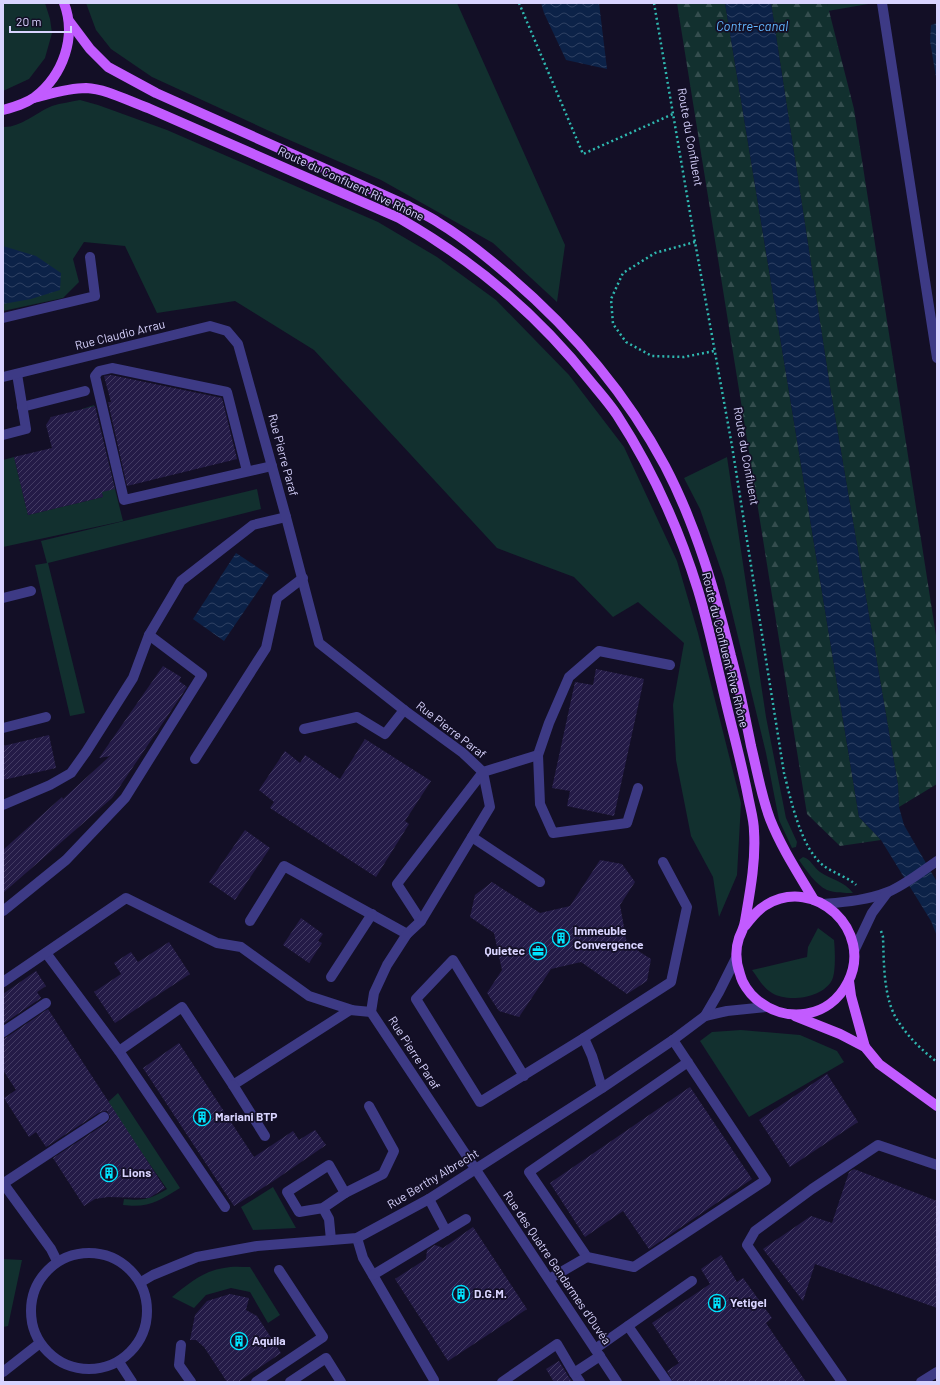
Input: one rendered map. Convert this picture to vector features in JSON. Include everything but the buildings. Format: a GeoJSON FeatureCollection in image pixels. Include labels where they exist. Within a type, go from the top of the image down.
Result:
{"type":"FeatureCollection","features":[{"type":"Feature","properties":{"kind":"main road"},"geometry":{"type":"LineString","coordinates":[[3,110],[18,106],[34,98],[50,83],[62,64],[68,43],[69,21],[64,3]]}},
{"type":"Feature","properties":{"kind":"main road","name":"Route du Confluent Rive Rhône"},"geometry":{"type":"LineString","coordinates":[[69,21],[90,49],[108,66],[156,93],[400,202],[440,223],[469,244],[528,292],[583,348],[616,387],[641,425],[666,467],[687,513],[706,564],[721,618],[758,778],[770,819],[789,859],[814,900]]}},
{"type":"Feature","properties":{"kind":"main road","name":"Route du Confluent Rive Rhône"},"geometry":{"type":"LineString","coordinates":[[34,98],[78,89],[98,90],[148,108],[399,218],[430,236],[492,280],[545,329],[583,372],[616,414],[646,465],[666,505],[699,591],[745,780],[754,830],[754,867],[744,926]]}},
{"type":"Feature","properties":{"kind":"main road"},"geometry":{"type":"LineString","coordinates":[[792,1015],[810,1013],[826,1007],[839,996],[849,981],[853,966],[854,951],[850,932],[839,916],[824,904],[798,896],[782,898],[767,904],[754,913],[744,926],[738,941],[736,958],[740,977],[750,994],[766,1007],[778,1013],[792,1015],[832,1030],[865,1047],[879,1064],[937,1106]]}},
{"type":"Feature","properties":{"kind":"main road"},"geometry":{"type":"LineString","coordinates":[[849,981],[851,996],[865,1047]]}},
{"type":"Feature","properties":{"kind":"street"},"geometry":{"type":"LineString","coordinates":[[882,3],[937,358]]}},
{"type":"Feature","properties":{"kind":"street"},"geometry":{"type":"LineString","coordinates":[[3,318],[95,296],[90,258]]}},
{"type":"Feature","properties":{"kind":"street","name":"Rue Claudio Arrau"},"geometry":{"type":"LineString","coordinates":[[3,377],[210,326],[227,331],[238,344]]}},
{"type":"Feature","properties":{"kind":"street","name":"Rue Pierre Paraf"},"geometry":{"type":"LineString","coordinates":[[238,344],[303,578],[319,643],[404,710],[464,753],[483,772],[490,807],[421,921],[407,934],[387,965],[374,993],[371,1012],[475,1169]]}},
{"type":"Feature","properties":{"kind":"street"},"geometry":{"type":"LineString","coordinates":[[247,471],[227,392],[112,368],[99,371],[95,376],[124,500],[272,466]]}},
{"type":"Feature","properties":{"kind":"street"},"geometry":{"type":"LineString","coordinates":[[3,435],[26,429],[17,374]]}},
{"type":"Feature","properties":{"kind":"street"},"geometry":{"type":"LineString","coordinates":[[22,406],[85,391]]}},
{"type":"Feature","properties":{"kind":"street"},"geometry":{"type":"LineString","coordinates":[[3,805],[71,773],[133,678],[149,635],[181,581],[253,525],[286,518]]}},
{"type":"Feature","properties":{"kind":"street"},"geometry":{"type":"LineString","coordinates":[[195,759],[266,648],[277,598],[303,578]]}},
{"type":"Feature","properties":{"kind":"street"},"geometry":{"type":"LineString","coordinates":[[3,598],[31,592]]}},
{"type":"Feature","properties":{"kind":"street"},"geometry":{"type":"LineString","coordinates":[[3,912],[66,860],[125,798],[202,675],[149,635]]}},
{"type":"Feature","properties":{"kind":"street"},"geometry":{"type":"LineString","coordinates":[[638,788],[627,823],[553,833],[540,804],[538,755],[549,723],[569,677],[599,651],[670,665]]}},
{"type":"Feature","properties":{"kind":"street"},"geometry":{"type":"LineString","coordinates":[[304,729],[356,717],[385,734],[404,710]]}},
{"type":"Feature","properties":{"kind":"street"},"geometry":{"type":"LineString","coordinates":[[3,728],[46,717]]}},
{"type":"Feature","properties":{"kind":"street"},"geometry":{"type":"LineString","coordinates":[[421,921],[397,884],[483,772],[538,755]]}},
{"type":"Feature","properties":{"kind":"street"},"geometry":{"type":"LineString","coordinates":[[472,837],[540,882]]}},
{"type":"Feature","properties":{"kind":"street"},"geometry":{"type":"LineString","coordinates":[[824,904],[864,899],[887,893],[937,861]]}},
{"type":"Feature","properties":{"kind":"street"},"geometry":{"type":"LineString","coordinates":[[524,1076],[453,960],[416,999],[480,1102],[524,1076],[671,982],[687,907],[663,862]]}},
{"type":"Feature","properties":{"kind":"street"},"geometry":{"type":"LineString","coordinates":[[250,921],[284,866],[407,934]]}},
{"type":"Feature","properties":{"kind":"street"},"geometry":{"type":"LineString","coordinates":[[854,951],[872,913],[887,893]]}},
{"type":"Feature","properties":{"kind":"street"},"geometry":{"type":"LineString","coordinates":[[3,982],[126,898],[217,943],[241,947],[309,996],[352,1010],[371,1012]]}},
{"type":"Feature","properties":{"kind":"street"},"geometry":{"type":"LineString","coordinates":[[331,977],[372,914]]}},
{"type":"Feature","properties":{"kind":"street"},"geometry":{"type":"LineString","coordinates":[[46,953],[118,1051],[225,1207]]}},
{"type":"Feature","properties":{"kind":"street","name":"Rue Berthy Albrecht"},"geometry":{"type":"LineString","coordinates":[[141,1282],[153,1275],[197,1257],[257,1246],[357,1238],[429,1199],[602,1088],[673,1040],[705,1016],[720,992],[736,958]]}},
{"type":"Feature","properties":{"kind":"street"},"geometry":{"type":"LineString","coordinates":[[3,1032],[46,1003]]}},
{"type":"Feature","properties":{"kind":"street"},"geometry":{"type":"LineString","coordinates":[[118,1051],[182,1007],[265,1136]]}},
{"type":"Feature","properties":{"kind":"street","name":"Rue Berthy Albrecht"},"geometry":{"type":"LineString","coordinates":[[705,1016],[727,1011],[766,1007]]}},
{"type":"Feature","properties":{"kind":"street"},"geometry":{"type":"LineString","coordinates":[[233,1085],[352,1010]]}},
{"type":"Feature","properties":{"kind":"street"},"geometry":{"type":"LineString","coordinates":[[584,1038],[592,1056],[602,1088]]}},
{"type":"Feature","properties":{"kind":"street"},"geometry":{"type":"LineString","coordinates":[[673,1040],[688,1062],[766,1180],[634,1268],[587,1257],[529,1172],[688,1062]]}},
{"type":"Feature","properties":{"kind":"street"},"geometry":{"type":"LineString","coordinates":[[345,1193],[329,1165],[288,1192],[299,1212],[323,1208],[345,1193],[383,1174],[394,1151],[369,1106]]}},
{"type":"Feature","properties":{"kind":"street"},"geometry":{"type":"LineString","coordinates":[[57,1261],[51,1249],[3,1183],[104,1117]]}},
{"type":"Feature","properties":{"kind":"street"},"geometry":{"type":"LineString","coordinates":[[842,1382],[748,1245],[755,1231],[812,1189],[878,1145],[937,1165]]}},
{"type":"Feature","properties":{"kind":"street","name":"Rue des Quatre Gendarmes d'Ouvéa"},"geometry":{"type":"LineString","coordinates":[[475,1169],[617,1382]]}},
{"type":"Feature","properties":{"kind":"street"},"geometry":{"type":"LineString","coordinates":[[429,1199],[446,1231]]}},
{"type":"Feature","properties":{"kind":"street"},"geometry":{"type":"LineString","coordinates":[[323,1208],[329,1219],[331,1240]]}},
{"type":"Feature","properties":{"kind":"street"},"geometry":{"type":"LineString","coordinates":[[373,1274],[466,1219]]}},
{"type":"Feature","properties":{"kind":"street"},"geometry":{"type":"LineString","coordinates":[[357,1238],[364,1258],[434,1380]]}},
{"type":"Feature","properties":{"kind":"street"},"geometry":{"type":"LineString","coordinates":[[94,1252],[113,1256],[129,1267],[141,1282],[147,1299],[148,1317],[143,1335],[133,1350],[119,1362],[102,1368],[85,1370],[68,1366],[52,1357],[40,1344],[33,1327],[31,1308],[34,1290],[43,1274],[57,1261],[75,1254],[94,1252]]}},
{"type":"Feature","properties":{"kind":"street"},"geometry":{"type":"LineString","coordinates":[[548,1279],[587,1257]]}},
{"type":"Feature","properties":{"kind":"street"},"geometry":{"type":"LineString","coordinates":[[256,1382],[322,1337],[279,1270]]}},
{"type":"Feature","properties":{"kind":"street"},"geometry":{"type":"LineString","coordinates":[[574,1373],[628,1326],[692,1281]]}},
{"type":"Feature","properties":{"kind":"street"},"geometry":{"type":"LineString","coordinates":[[628,1326],[667,1382]]}},
{"type":"Feature","properties":{"kind":"street"},"geometry":{"type":"LineString","coordinates":[[3,1372],[40,1344]]}},
{"type":"Feature","properties":{"kind":"street"},"geometry":{"type":"LineString","coordinates":[[502,1382],[557,1344],[580,1382]]}},
{"type":"Feature","properties":{"kind":"street"},"geometry":{"type":"LineString","coordinates":[[181,1345],[179,1365],[191,1382]]}},
{"type":"Feature","properties":{"kind":"street"},"geometry":{"type":"LineString","coordinates":[[290,1382],[326,1358],[342,1382]]}},
{"type":"Feature","properties":{"kind":"street"},"geometry":{"type":"LineString","coordinates":[[119,1362],[132,1382]]}},
{"type":"Feature","properties":{"kind":"street"},"geometry":{"type":"LineString","coordinates":[[921,1382],[937,1372]]}},
{"type":"Feature","properties":{"kind":"path"},"geometry":{"type":"LineString","coordinates":[[519,3],[583,154],[673,114]]}},
{"type":"Feature","properties":{"kind":"path","name":"Route du Confluent"},"geometry":{"type":"LineString","coordinates":[[654,3],[733,454],[784,773],[793,810],[808,848],[823,865],[841,877],[853,881],[858,887]]}},
{"type":"Feature","properties":{"kind":"path"},"geometry":{"type":"LineString","coordinates":[[695,242],[655,253],[623,273],[611,299],[613,324],[626,342],[652,356],[684,357],[714,352]]}},
{"type":"Feature","properties":{"kind":"path"},"geometry":{"type":"LineString","coordinates":[[879,925],[883,936],[884,974],[891,1006],[899,1024],[920,1048],[937,1062]]}},
{"type":"Feature","properties":{"kind":"green space"},"geometry":{"type":"Polygon","coordinates":[[[3,3],[45,3],[50,19],[52,33],[45,58],[29,79],[3,91],[3,3]]]}},
{"type":"Feature","properties":{"kind":"green space"},"geometry":{"type":"Polygon","coordinates":[[[86,3],[457,3],[565,245],[557,302],[493,243],[381,180],[278,135],[152,77],[111,49],[96,30],[86,3]]]}},
{"type":"Feature","properties":{"kind":"green space"},"geometry":{"type":"Polygon","coordinates":[[[677,3],[725,3],[859,817],[881,840],[840,846],[807,814],[677,3]]]}},
{"type":"Feature","properties":{"kind":"green space"},"geometry":{"type":"Polygon","coordinates":[[[771,3],[827,3],[854,109],[937,642],[937,784],[899,807],[898,785],[830,387],[771,3]]]}},
{"type":"Feature","properties":{"kind":"green space"},"geometry":{"type":"Polygon","coordinates":[[[827,3],[874,3],[828,11],[827,3]]]}},
{"type":"Feature","properties":{"kind":"green space"},"geometry":{"type":"Polygon","coordinates":[[[80,100],[167,130],[378,222],[437,257],[496,300],[569,375],[624,447],[677,561],[698,633],[741,803],[737,875],[719,917],[713,877],[691,836],[676,760],[673,705],[684,643],[638,602],[613,617],[574,577],[497,548],[314,350],[235,301],[157,313],[125,246],[84,242],[73,259],[79,282],[63,298],[3,311],[3,127],[16,125],[52,106],[80,100]]]}},
{"type":"Feature","properties":{"kind":"green space"},"geometry":{"type":"Polygon","coordinates":[[[94,405],[123,521],[3,547],[3,460],[14,457],[28,515],[103,497],[82,409],[94,405]]]}},
{"type":"Feature","properties":{"kind":"green space"},"geometry":{"type":"Polygon","coordinates":[[[727,457],[766,717],[786,818],[797,842],[796,847],[792,848],[779,820],[766,753],[724,579],[700,509],[684,478],[727,457]]]}},
{"type":"Feature","properties":{"kind":"green space"},"geometry":{"type":"Polygon","coordinates":[[[257,489],[261,509],[48,563],[85,713],[70,716],[35,565],[47,563],[41,541],[257,489]]]}},
{"type":"Feature","properties":{"kind":"green space"},"geometry":{"type":"Polygon","coordinates":[[[803,857],[808,859],[824,875],[842,883],[853,893],[833,892],[823,888],[799,860],[803,857]]]}},
{"type":"Feature","properties":{"kind":"green space"},"geometry":{"type":"Polygon","coordinates":[[[818,928],[834,940],[835,955],[832,980],[821,991],[805,997],[787,998],[769,991],[752,970],[807,957],[808,947],[818,928]]]}},
{"type":"Feature","properties":{"kind":"green space"},"geometry":{"type":"Polygon","coordinates":[[[741,1030],[800,1035],[837,1051],[844,1062],[749,1117],[700,1041],[712,1032],[741,1030]]]}},
{"type":"Feature","properties":{"kind":"green space"},"geometry":{"type":"Polygon","coordinates":[[[118,1093],[180,1188],[159,1200],[147,1204],[132,1206],[123,1205],[124,1199],[137,1200],[147,1198],[167,1189],[107,1103],[118,1093]]]}},
{"type":"Feature","properties":{"kind":"green space"},"geometry":{"type":"Polygon","coordinates":[[[273,1187],[296,1228],[253,1230],[241,1207],[273,1187]]]}},
{"type":"Feature","properties":{"kind":"green space"},"geometry":{"type":"Polygon","coordinates":[[[3,1259],[22,1260],[8,1326],[3,1327],[3,1259]]]}},
{"type":"Feature","properties":{"kind":"green space"},"geometry":{"type":"Polygon","coordinates":[[[227,1267],[250,1267],[280,1315],[268,1323],[250,1292],[231,1288],[206,1295],[194,1308],[172,1297],[184,1287],[209,1272],[227,1267]]]}},
{"type":"Feature","properties":{"kind":"water"},"geometry":{"type":"Polygon","coordinates":[[[541,3],[599,3],[607,69],[566,60],[544,13],[541,3]]]}},
{"type":"Feature","properties":{"kind":"water","name":"Contre-canal"},"geometry":{"type":"Polygon","coordinates":[[[725,3],[771,3],[830,387],[898,785],[899,807],[904,825],[937,882],[937,936],[931,921],[881,840],[859,817],[725,3]]]}},
{"type":"Feature","properties":{"kind":"water"},"geometry":{"type":"Polygon","coordinates":[[[937,23],[937,83],[930,41],[931,25],[937,23]]]}},
{"type":"Feature","properties":{"kind":"water"},"geometry":{"type":"Polygon","coordinates":[[[3,246],[36,256],[61,273],[60,290],[31,299],[3,304],[3,246]]]}},
{"type":"Feature","properties":{"kind":"water"},"geometry":{"type":"Polygon","coordinates":[[[236,553],[269,575],[224,641],[193,619],[236,553]]]}},
{"type":"Feature","properties":{"kind":"place","name":"Immeuble Convergence"},"geometry":{"type":"Point","coordinates":[561,938]}},
{"type":"Feature","properties":{"kind":"place","name":"Quietec"},"geometry":{"type":"Point","coordinates":[538,951]}},
{"type":"Feature","properties":{"kind":"place","name":"Mariani BTP"},"geometry":{"type":"Point","coordinates":[202,1117]}},
{"type":"Feature","properties":{"kind":"place","name":"Lions"},"geometry":{"type":"Point","coordinates":[109,1173]}},
{"type":"Feature","properties":{"kind":"place","name":"D.G.M."},"geometry":{"type":"Point","coordinates":[461,1294]}},
{"type":"Feature","properties":{"kind":"place","name":"Yetigel"},"geometry":{"type":"Point","coordinates":[717,1303]}},
{"type":"Feature","properties":{"kind":"place","name":"Aquila"},"geometry":{"type":"Point","coordinates":[239,1341]}}]}
